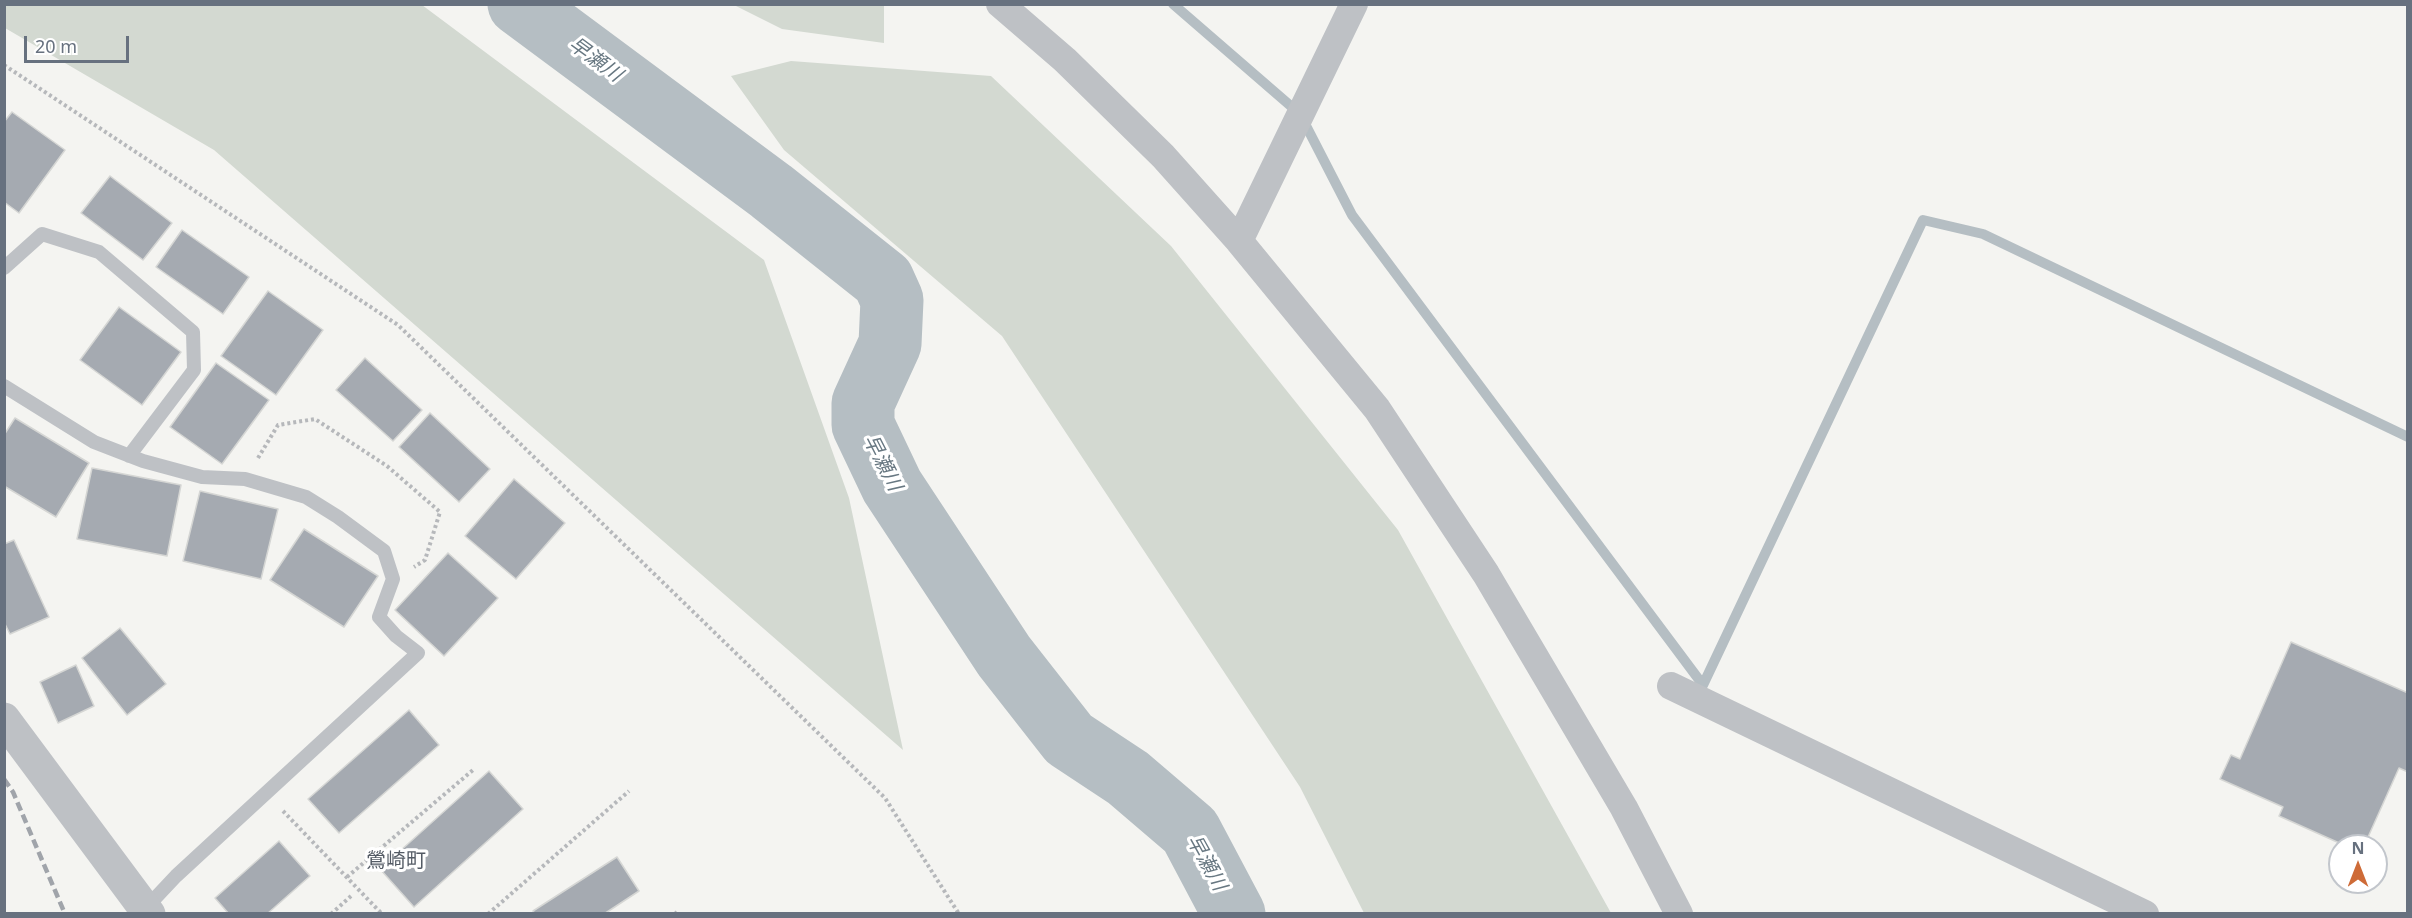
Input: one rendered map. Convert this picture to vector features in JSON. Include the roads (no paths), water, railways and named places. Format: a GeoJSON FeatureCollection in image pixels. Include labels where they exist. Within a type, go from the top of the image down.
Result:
{"type":"FeatureCollection","features":[{"type":"Feature","properties":{"kind":"street"},"geometry":{"type":"LineString","coordinates":[[1000,4],[1065,60],[1163,156],[1239,241],[1377,409],[1486,574],[1624,808],[1679,914]]}},
{"type":"Feature","properties":{"kind":"street"},"geometry":{"type":"LineString","coordinates":[[1239,241],[1354,4]]}},
{"type":"Feature","properties":{"kind":"street"},"geometry":{"type":"LineString","coordinates":[[1671,686],[2145,914]]}},
{"type":"Feature","properties":{"kind":"street"},"geometry":{"type":"LineString","coordinates":[[4,719],[147,911]]}},
{"type":"Feature","properties":{"kind":"lane"},"geometry":{"type":"LineString","coordinates":[[4,268],[42,234],[99,252],[193,332],[194,370],[129,456]]}},
{"type":"Feature","properties":{"kind":"lane"},"geometry":{"type":"LineString","coordinates":[[4,386],[94,442],[129,456],[202,477],[246,479],[306,497],[384,551],[393,579],[380,617],[396,636],[418,652],[176,876],[147,911]]}},
{"type":"Feature","properties":{"kind":"waterway","name":"早瀬川"},"geometry":{"type":"LineString","coordinates":[[519,4],[771,191],[883,280],[892,300],[890,344],[863,403],[863,425],[892,486],[1004,656],[1069,739],[1128,778],[1190,831],[1234,914]]}},
{"type":"Feature","properties":{"kind":"waterway"},"geometry":{"type":"LineString","coordinates":[[1173,4],[1300,114],[1352,215],[1703,685],[1923,220],[1983,234],[2408,437]]}},
{"type":"Feature","properties":{"kind":"railway"},"geometry":{"type":"LineString","coordinates":[[4,779],[13,792],[65,914]]}},
{"type":"Feature","properties":{"kind":"district","name":"鶯崎町"},"geometry":{"type":"Point","coordinates":[396,861]}}]}
